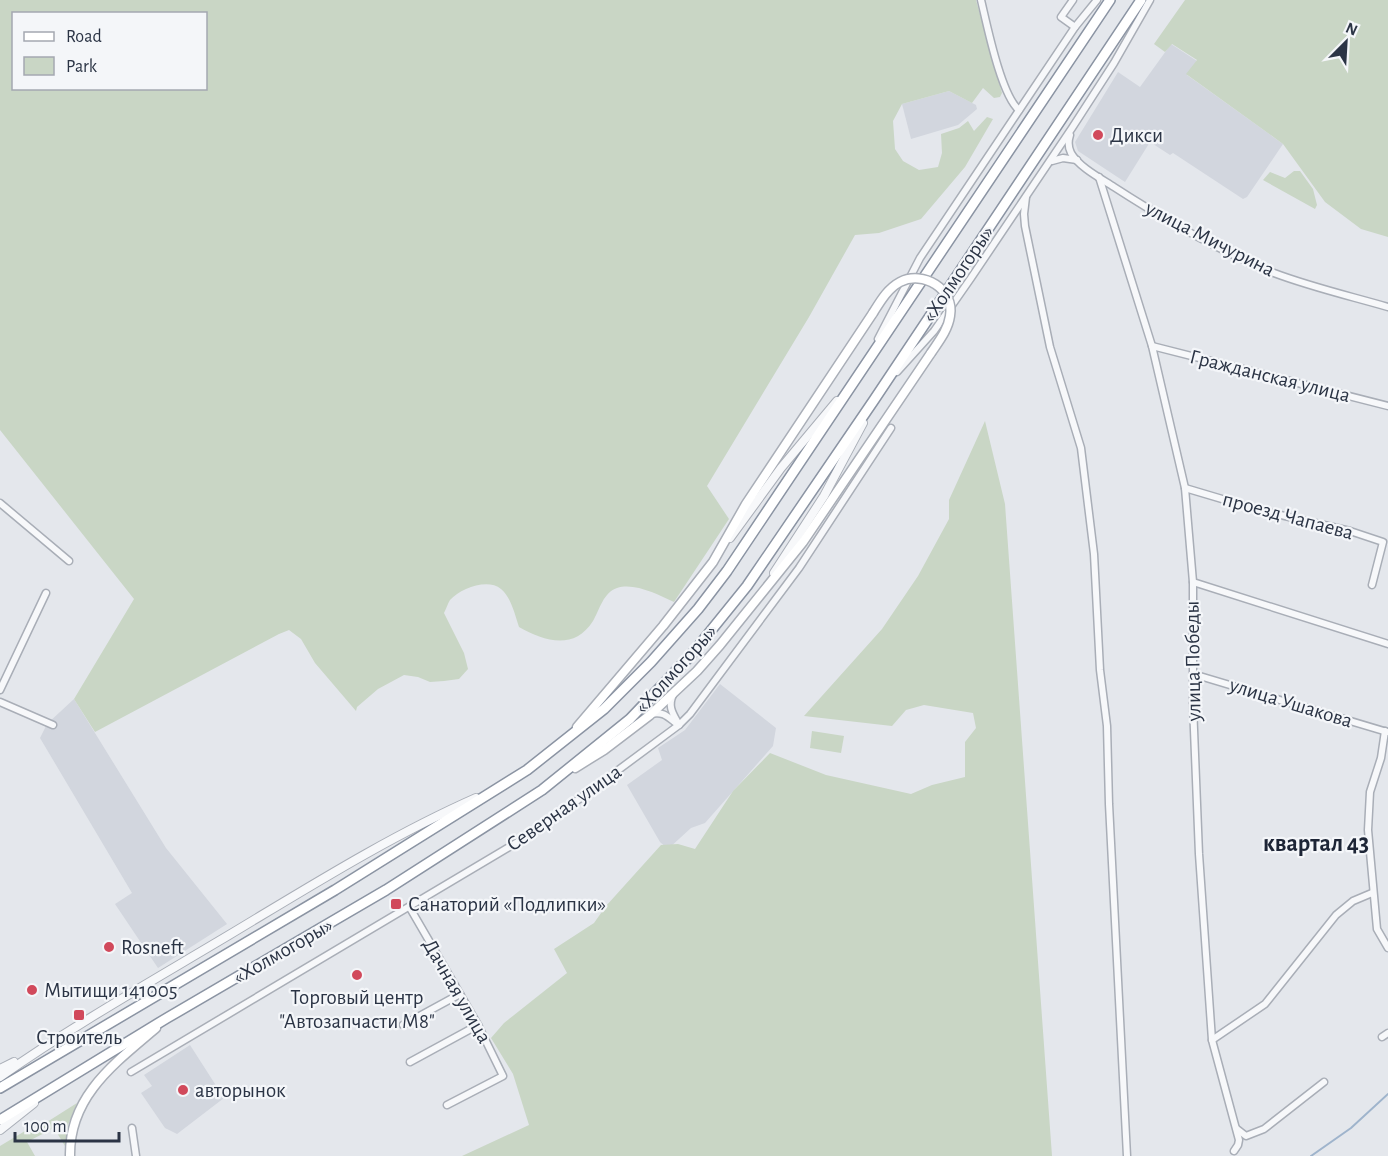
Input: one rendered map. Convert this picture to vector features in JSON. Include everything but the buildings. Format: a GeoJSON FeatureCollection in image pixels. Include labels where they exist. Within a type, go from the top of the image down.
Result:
{"type":"FeatureCollection","features":[{"type":"Feature","properties":{"kind":"highway","name":"«Холмогоры»"},"geometry":{"type":"LineString","coordinates":[[0,1088],[325,896],[502,787],[604,709],[651,662],[698,609],[753,533],[1110,0]]}},
{"type":"Feature","properties":{"kind":"highway","name":"«Холмогоры»"},"geometry":{"type":"LineString","coordinates":[[0,1120],[167,1018],[362,905],[562,776],[630,719],[707,637],[747,586],[1141,0]]}},
{"type":"Feature","properties":{"kind":"main road"},"geometry":{"type":"LineString","coordinates":[[562,776],[604,750],[650,715],[697,671],[814,526],[944,334],[951,313],[947,296],[942,288],[922,278],[911,278],[890,289],[746,504],[713,562],[663,626],[565,741]]}},
{"type":"Feature","properties":{"kind":"main road"},"geometry":{"type":"LineString","coordinates":[[70,1156],[72,1126],[88,1094],[120,1059],[167,1018]]}},
{"type":"Feature","properties":{"kind":"street"},"geometry":{"type":"LineString","coordinates":[[981,0],[1006,91],[1014,106],[1019,110]]}},
{"type":"Feature","properties":{"kind":"street"},"geometry":{"type":"LineString","coordinates":[[1073,0],[1061,17],[1075,27]]}},
{"type":"Feature","properties":{"kind":"street"},"geometry":{"type":"LineString","coordinates":[[862,370],[920,258],[1075,27],[1097,0]]}},
{"type":"Feature","properties":{"kind":"street"},"geometry":{"type":"LineString","coordinates":[[882,388],[934,331],[1009,223],[1114,63],[1149,0]]}},
{"type":"Feature","properties":{"kind":"street"},"geometry":{"type":"LineString","coordinates":[[1072,128],[1068,144],[1077,160]]}},
{"type":"Feature","properties":{"kind":"street"},"geometry":{"type":"LineString","coordinates":[[1049,163],[1063,158],[1077,160]]}},
{"type":"Feature","properties":{"kind":"street","name":"улица Мичурина"},"geometry":{"type":"LineString","coordinates":[[1077,160],[1167,222],[1236,257],[1276,273],[1388,307]]}},
{"type":"Feature","properties":{"kind":"street","name":"улица Победы"},"geometry":{"type":"LineString","coordinates":[[1099,177],[1152,346],[1185,488],[1193,582],[1193,674],[1199,854],[1212,1040],[1239,1140],[1234,1151]]}},
{"type":"Feature","properties":{"kind":"street"},"geometry":{"type":"LineString","coordinates":[[1026,197],[1025,226],[1050,347],[1081,448],[1094,554],[1100,670],[1107,726],[1127,1156]]}},
{"type":"Feature","properties":{"kind":"street"},"geometry":{"type":"LineString","coordinates":[[1009,223],[1019,221],[1025,226]]}},
{"type":"Feature","properties":{"kind":"street","name":"Гражданская улица"},"geometry":{"type":"LineString","coordinates":[[1152,346],[1388,406]]}},
{"type":"Feature","properties":{"kind":"street"},"geometry":{"type":"LineString","coordinates":[[713,562],[781,468],[853,385]]}},
{"type":"Feature","properties":{"kind":"street"},"geometry":{"type":"LineString","coordinates":[[764,589],[824,496],[874,400]]}},
{"type":"Feature","properties":{"kind":"street","name":"Северная улица"},"geometry":{"type":"LineString","coordinates":[[131,1072],[536,831],[679,725],[767,614],[891,428]]}},
{"type":"Feature","properties":{"kind":"street","name":"проезд Чапаева"},"geometry":{"type":"LineString","coordinates":[[1185,488],[1259,510],[1350,531],[1383,542],[1372,585]]}},
{"type":"Feature","properties":{"kind":"street"},"geometry":{"type":"LineString","coordinates":[[0,503],[69,561]]}},
{"type":"Feature","properties":{"kind":"street"},"geometry":{"type":"LineString","coordinates":[[1193,582],[1388,644]]}},
{"type":"Feature","properties":{"kind":"street"},"geometry":{"type":"LineString","coordinates":[[0,690],[46,593]]}},
{"type":"Feature","properties":{"kind":"street","name":"улица Ушакова"},"geometry":{"type":"LineString","coordinates":[[1193,674],[1386,732]]}},
{"type":"Feature","properties":{"kind":"street"},"geometry":{"type":"LineString","coordinates":[[675,692],[670,701],[671,711],[679,725]]}},
{"type":"Feature","properties":{"kind":"street"},"geometry":{"type":"LineString","coordinates":[[0,702],[53,725]]}},
{"type":"Feature","properties":{"kind":"street"},"geometry":{"type":"LineString","coordinates":[[650,715],[664,714],[679,725]]}},
{"type":"Feature","properties":{"kind":"street"},"geometry":{"type":"LineString","coordinates":[[1386,732],[1381,758],[1370,792],[1368,831],[1377,929],[1388,948]]}},
{"type":"Feature","properties":{"kind":"street"},"geometry":{"type":"LineString","coordinates":[[0,1077],[112,1003],[330,875],[411,830],[502,787]]}},
{"type":"Feature","properties":{"kind":"street"},"geometry":{"type":"LineString","coordinates":[[1212,1040],[1265,1004],[1336,915],[1353,901],[1372,893]]}},
{"type":"Feature","properties":{"kind":"street","name":"Дачная улица"},"geometry":{"type":"LineString","coordinates":[[410,908],[478,1025],[503,1076],[447,1105]]}},
{"type":"Feature","properties":{"kind":"street"},"geometry":{"type":"LineString","coordinates":[[403,1025],[460,994]]}},
{"type":"Feature","properties":{"kind":"street"},"geometry":{"type":"LineString","coordinates":[[410,1062],[478,1025]]}},
{"type":"Feature","properties":{"kind":"street"},"geometry":{"type":"LineString","coordinates":[[0,1069],[34,1053]]}},
{"type":"Feature","properties":{"kind":"street"},"geometry":{"type":"LineString","coordinates":[[1236,1129],[1246,1136],[1264,1129],[1324,1082]]}},
{"type":"Feature","properties":{"kind":"street"},"geometry":{"type":"LineString","coordinates":[[0,1131],[48,1092]]}},
{"type":"Feature","properties":{"kind":"street"},"geometry":{"type":"LineString","coordinates":[[132,1128],[136,1156]]}},
{"type":"Feature","properties":{"kind":"shaded area"},"geometry":{"type":"Polygon","coordinates":[[[1171,44],[1197,61],[1187,75],[1283,144],[1247,197],[1243,199],[1173,153],[1170,155],[1150,142],[1125,182],[1078,151],[1075,142],[1118,72],[1140,87],[1171,44]]]}},
{"type":"Feature","properties":{"kind":"shaded area"},"geometry":{"type":"Polygon","coordinates":[[[949,91],[976,105],[977,109],[958,125],[911,139],[902,104],[949,91]]]}},
{"type":"Feature","properties":{"kind":"shaded area"},"geometry":{"type":"Polygon","coordinates":[[[720,684],[776,728],[773,746],[705,823],[691,828],[668,849],[660,842],[627,785],[662,760],[658,748],[685,730],[720,684]]]}},
{"type":"Feature","properties":{"kind":"shaded area"},"geometry":{"type":"Polygon","coordinates":[[[74,699],[166,848],[227,924],[158,968],[115,904],[132,893],[40,738],[47,724],[74,699]]]}},
{"type":"Feature","properties":{"kind":"shaded area","name":"авторынок"},"geometry":{"type":"Polygon","coordinates":[[[190,1045],[224,1098],[177,1134],[165,1128],[141,1093],[152,1086],[144,1075],[190,1045]]]}},
{"type":"Feature","properties":{"kind":"green space"},"geometry":{"type":"Polygon","coordinates":[[[0,0],[976,0],[1002,93],[1000,97],[994,98],[983,88],[972,103],[949,91],[902,104],[893,121],[895,149],[903,161],[919,170],[938,167],[942,153],[941,134],[959,128],[968,121],[974,131],[987,117],[993,119],[965,167],[921,219],[879,233],[855,235],[809,317],[707,486],[729,519],[674,602],[639,588],[617,588],[605,597],[593,621],[585,630],[577,637],[558,640],[538,636],[519,627],[510,601],[504,592],[496,586],[482,584],[468,588],[455,596],[450,600],[444,613],[464,653],[468,669],[459,679],[430,682],[404,675],[378,689],[357,707],[356,711],[315,663],[301,639],[289,630],[95,732],[74,699],[134,599],[0,430],[0,0]]]}},
{"type":"Feature","properties":{"kind":"green space"},"geometry":{"type":"Polygon","coordinates":[[[1185,0],[1388,0],[1388,237],[1361,229],[1325,202],[1283,144],[1186,74],[1197,60],[1172,44],[1165,52],[1154,44],[1185,0]]]}},
{"type":"Feature","properties":{"kind":"green space"},"geometry":{"type":"Polygon","coordinates":[[[1294,171],[1300,171],[1313,189],[1317,205],[1315,209],[1263,180],[1270,172],[1285,178],[1294,171]]]}},
{"type":"Feature","properties":{"kind":"green space"},"geometry":{"type":"Polygon","coordinates":[[[985,421],[1005,504],[1052,1156],[462,1156],[529,1125],[513,1074],[491,1038],[504,1023],[567,973],[554,949],[594,923],[606,906],[661,845],[678,844],[695,849],[733,791],[770,753],[826,775],[911,794],[932,785],[965,777],[965,742],[976,728],[973,713],[924,705],[906,710],[892,726],[804,716],[882,629],[918,576],[949,519],[949,500],[985,421]]]}},
{"type":"Feature","properties":{"kind":"green space"},"geometry":{"type":"Polygon","coordinates":[[[812,731],[844,736],[841,753],[810,748],[812,731]]]}},
{"type":"Feature","properties":{"kind":"green space"},"geometry":{"type":"Polygon","coordinates":[[[77,1103],[68,1125],[65,1146],[54,1128],[27,1142],[35,1156],[0,1156],[0,1146],[25,1131],[28,1134],[77,1103]]]}},
{"type":"Feature","properties":{"kind":"waterway"},"geometry":{"type":"LineString","coordinates":[[1311,1156],[1351,1128],[1388,1094]]}},
{"type":"Feature","properties":{"kind":"place","name":"Дикси"},"geometry":{"type":"Point","coordinates":[1098,135]}},
{"type":"Feature","properties":{"kind":"place","name":"Санаторий «Подлипки»"},"geometry":{"type":"Point","coordinates":[396,904]}},
{"type":"Feature","properties":{"kind":"place","name":"Rosneft"},"geometry":{"type":"Point","coordinates":[109,947]}},
{"type":"Feature","properties":{"kind":"place","name":"Торговый центр \"Автозапчасти М8\""},"geometry":{"type":"Point","coordinates":[357,975]}},
{"type":"Feature","properties":{"kind":"place","name":"Мытищи 141005"},"geometry":{"type":"Point","coordinates":[32,990]}},
{"type":"Feature","properties":{"kind":"place","name":"Строитель"},"geometry":{"type":"Point","coordinates":[79,1015]}},
{"type":"Feature","properties":{"kind":"place","name":"авторынок"},"geometry":{"type":"Point","coordinates":[183,1090]}},
{"type":"Feature","properties":{"kind":"district","name":"квартал 43"},"geometry":{"type":"Point","coordinates":[1316,844]}}]}
